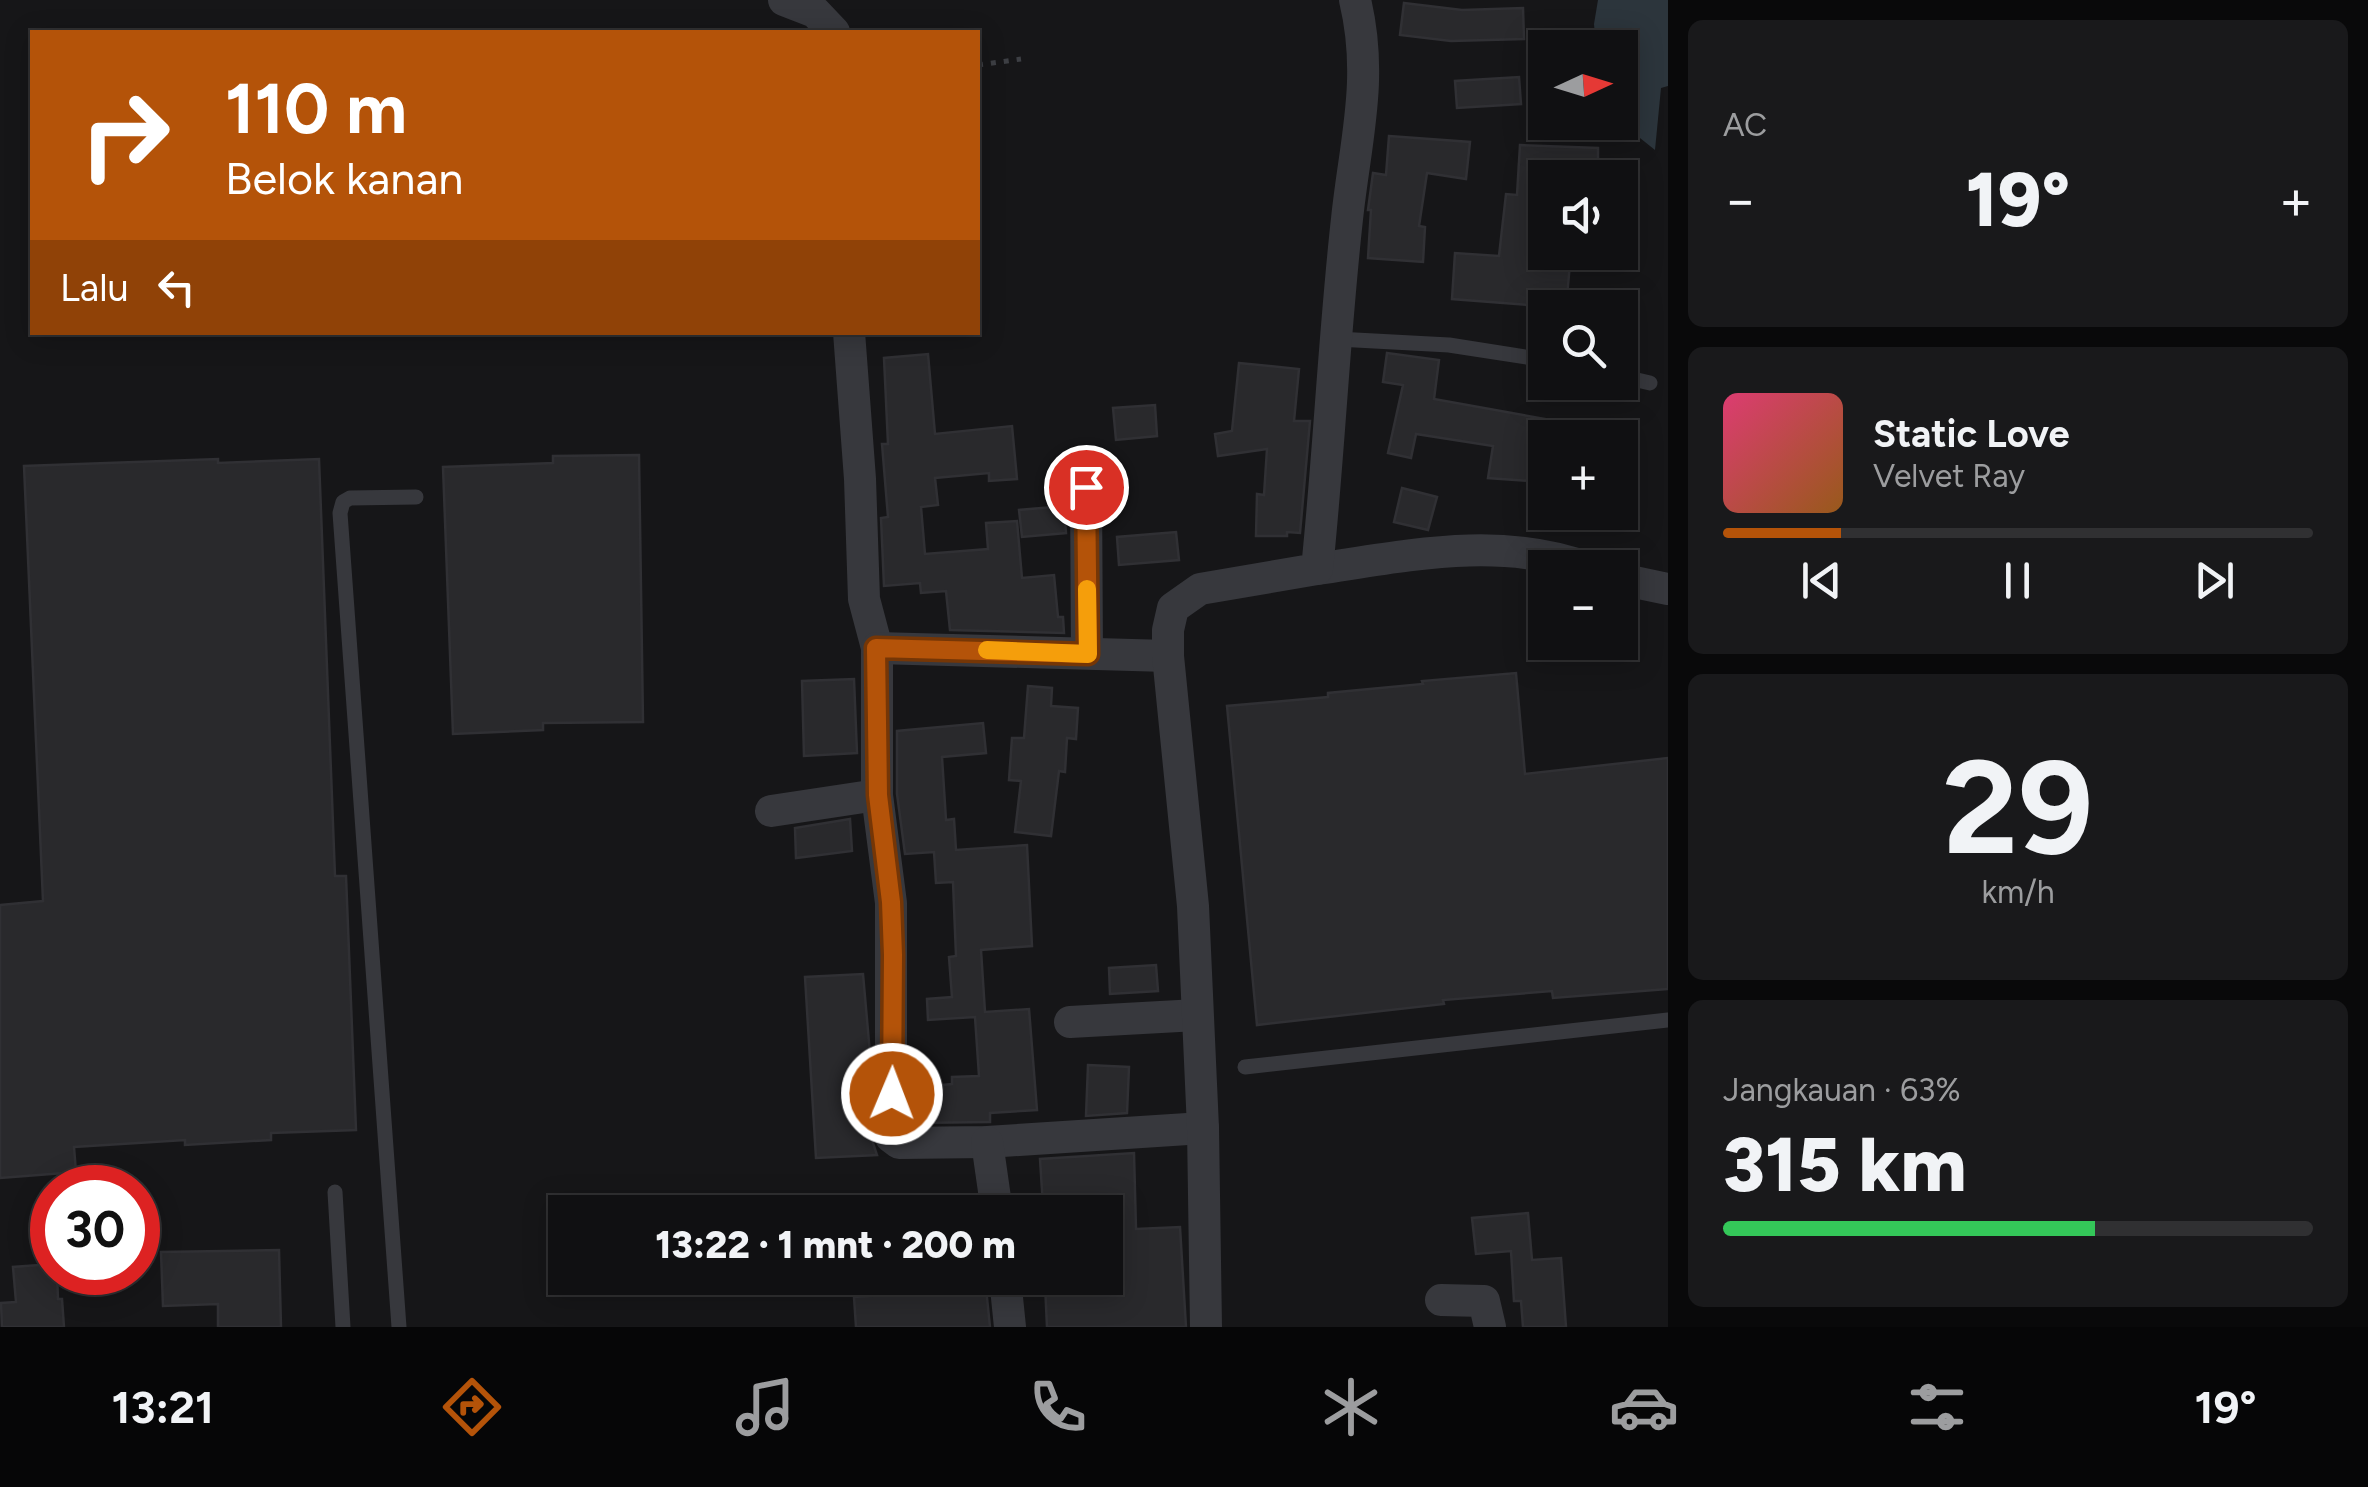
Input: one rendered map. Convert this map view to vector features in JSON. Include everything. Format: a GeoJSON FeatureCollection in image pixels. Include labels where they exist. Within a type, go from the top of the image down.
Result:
{"type":"FeatureCollection","features":[{"type":"Feature","properties":{"kind":"street"},"geometry":{"type":"LineString","coordinates":[[784,0],[814,12],[832,30]]}},
{"type":"Feature","properties":{"kind":"street"},"geometry":{"type":"LineString","coordinates":[[1317,569],[1347,216],[1366,70],[1356,0]]}},
{"type":"Feature","properties":{"kind":"street"},"geometry":{"type":"LineString","coordinates":[[849,335],[864,599],[876,648],[878,795],[891,902],[891,1137],[898,1143],[987,1142],[1203,1128]]}},
{"type":"Feature","properties":{"kind":"street"},"geometry":{"type":"LineString","coordinates":[[1086,487],[1088,654]]}},
{"type":"Feature","properties":{"kind":"street"},"geometry":{"type":"LineString","coordinates":[[1206,1327],[1203,1128],[1189,846],[1168,656],[1168,630],[1174,608],[1200,589],[1317,569],[1428,554],[1490,550],[1528,553]]}},
{"type":"Feature","properties":{"kind":"street"},"geometry":{"type":"LineString","coordinates":[[1638,583],[1668,589]]}},
{"type":"Feature","properties":{"kind":"street"},"geometry":{"type":"LineString","coordinates":[[876,648],[1168,656]]}},
{"type":"Feature","properties":{"kind":"street"},"geometry":{"type":"LineString","coordinates":[[772,811],[878,795]]}},
{"type":"Feature","properties":{"kind":"street"},"geometry":{"type":"LineString","coordinates":[[1070,1022],[1197,1015]]}},
{"type":"Feature","properties":{"kind":"street"},"geometry":{"type":"LineString","coordinates":[[987,1142],[995,1195]]}},
{"type":"Feature","properties":{"kind":"street"},"geometry":{"type":"LineString","coordinates":[[1006,1295],[1010,1327]]}},
{"type":"Feature","properties":{"kind":"street"},"geometry":{"type":"LineString","coordinates":[[1440,1300],[1484,1302],[1490,1327]]}},
{"type":"Feature","properties":{"kind":"lane"},"geometry":{"type":"LineString","coordinates":[[1337,339],[1450,345],[1528,357]]}},
{"type":"Feature","properties":{"kind":"lane"},"geometry":{"type":"LineString","coordinates":[[1638,380],[1650,383]]}},
{"type":"Feature","properties":{"kind":"lane"},"geometry":{"type":"LineString","coordinates":[[398,1327],[340,513],[350,498],[416,497]]}},
{"type":"Feature","properties":{"kind":"lane"},"geometry":{"type":"LineString","coordinates":[[1246,1066],[1668,1020]]}},
{"type":"Feature","properties":{"kind":"lane"},"geometry":{"type":"LineString","coordinates":[[335,1192],[343,1327]]}},
{"type":"Feature","properties":{"kind":"path"},"geometry":{"type":"LineString","coordinates":[[980,65],[1021,58]]}},
{"type":"Feature","properties":{"kind":"shaded area"},"geometry":{"type":"Polygon","coordinates":[[[1598,0],[1668,0],[1668,86],[1661,88],[1655,150],[1638,136],[1638,30],[1595,30],[1598,0]]]}},
{"type":"Feature","properties":{"kind":"building"},"geometry":{"type":"Polygon","coordinates":[[[1404,3],[1462,10],[1523,8],[1524,39],[1451,41],[1400,35],[1404,3]]]}},
{"type":"Feature","properties":{"kind":"building"},"geometry":{"type":"Polygon","coordinates":[[[1519,77],[1521,104],[1457,108],[1455,81],[1519,77]]]}},
{"type":"Feature","properties":{"kind":"building"},"geometry":{"type":"Polygon","coordinates":[[[1389,136],[1470,142],[1466,179],[1427,173],[1419,226],[1425,227],[1423,262],[1368,258],[1373,173],[1386,175],[1389,136]]]}},
{"type":"Feature","properties":{"kind":"building"},"geometry":{"type":"Polygon","coordinates":[[[1520,145],[1598,148],[1598,160],[1528,160],[1528,270],[1569,270],[1568,290],[1528,290],[1528,305],[1452,299],[1455,253],[1499,256],[1506,194],[1517,195],[1520,145]]]}},
{"type":"Feature","properties":{"kind":"building"},"geometry":{"type":"Polygon","coordinates":[[[1387,353],[1439,360],[1434,399],[1545,419],[1528,420],[1528,481],[1488,478],[1493,446],[1416,434],[1411,458],[1388,453],[1403,385],[1383,382],[1387,353]]]}},
{"type":"Feature","properties":{"kind":"building"},"geometry":{"type":"Polygon","coordinates":[[[928,354],[935,434],[1012,426],[1017,479],[989,481],[989,473],[935,478],[938,505],[921,507],[925,554],[988,549],[986,523],[1017,521],[1022,578],[1054,575],[1058,617],[1063,617],[1064,633],[950,630],[946,591],[921,593],[920,583],[884,586],[881,518],[888,517],[882,444],[888,444],[884,358],[928,354]]]}},
{"type":"Feature","properties":{"kind":"building"},"geometry":{"type":"Polygon","coordinates":[[[1239,363],[1299,369],[1294,421],[1310,421],[1300,533],[1256,536],[1257,494],[1264,495],[1267,449],[1218,456],[1215,434],[1232,431],[1239,363]]]}},
{"type":"Feature","properties":{"kind":"building"},"geometry":{"type":"Polygon","coordinates":[[[1155,405],[1157,436],[1116,440],[1113,408],[1155,405]]]}},
{"type":"Feature","properties":{"kind":"building"},"geometry":{"type":"Polygon","coordinates":[[[639,455],[643,722],[543,723],[543,730],[453,734],[443,467],[553,463],[553,456],[639,455]]]}},
{"type":"Feature","properties":{"kind":"building"},"geometry":{"type":"Polygon","coordinates":[[[319,459],[335,876],[346,876],[356,1130],[271,1133],[271,1140],[185,1145],[185,1140],[74,1147],[75,1165],[30,1165],[30,1176],[0,1178],[0,905],[43,901],[24,466],[319,459]]]}},
{"type":"Feature","properties":{"kind":"building"},"geometry":{"type":"Polygon","coordinates":[[[1402,488],[1437,497],[1428,530],[1394,522],[1402,488]]]}},
{"type":"Feature","properties":{"kind":"building"},"geometry":{"type":"Polygon","coordinates":[[[1064,506],[1066,533],[1022,537],[1019,510],[1064,506]]]}},
{"type":"Feature","properties":{"kind":"building"},"geometry":{"type":"Polygon","coordinates":[[[1176,532],[1179,560],[1119,565],[1117,537],[1176,532]]]}},
{"type":"Feature","properties":{"kind":"building"},"geometry":{"type":"Polygon","coordinates":[[[1516,673],[1525,774],[1668,758],[1668,989],[1553,998],[1552,991],[1443,1000],[1444,1004],[1257,1025],[1227,706],[1516,673]]]}},
{"type":"Feature","properties":{"kind":"building"},"geometry":{"type":"Polygon","coordinates":[[[854,679],[857,753],[804,756],[802,681],[854,679]]]}},
{"type":"Feature","properties":{"kind":"building"},"geometry":{"type":"Polygon","coordinates":[[[1028,686],[1052,688],[1051,706],[1078,708],[1076,739],[1067,738],[1065,772],[1059,771],[1051,836],[1015,832],[1021,781],[1009,780],[1012,738],[1024,738],[1028,686]]]}},
{"type":"Feature","properties":{"kind":"building"},"geometry":{"type":"Polygon","coordinates":[[[983,723],[986,753],[942,757],[946,820],[954,819],[956,850],[1027,845],[1032,946],[981,950],[985,1012],[1029,1009],[1037,1110],[990,1113],[990,1122],[911,1123],[911,1088],[952,1084],[952,1077],[979,1076],[975,1017],[928,1020],[927,999],[952,997],[949,957],[956,956],[953,882],[936,883],[934,852],[905,854],[897,794],[897,731],[983,723]]]}},
{"type":"Feature","properties":{"kind":"building"},"geometry":{"type":"Polygon","coordinates":[[[850,819],[852,851],[796,858],[795,828],[850,819]]]}},
{"type":"Feature","properties":{"kind":"building"},"geometry":{"type":"Polygon","coordinates":[[[1156,965],[1158,991],[1110,994],[1109,968],[1156,965]]]}},
{"type":"Feature","properties":{"kind":"building"},"geometry":{"type":"Polygon","coordinates":[[[863,974],[871,1065],[871,1137],[877,1155],[816,1158],[805,977],[863,974]]]}},
{"type":"Feature","properties":{"kind":"building"},"geometry":{"type":"Polygon","coordinates":[[[1088,1065],[1129,1067],[1127,1113],[1086,1116],[1088,1065]]]}},
{"type":"Feature","properties":{"kind":"building"},"geometry":{"type":"Polygon","coordinates":[[[1134,1153],[1136,1229],[1180,1227],[1186,1327],[1047,1327],[1046,1295],[1123,1295],[1123,1195],[1042,1195],[1040,1159],[1134,1153]]]}},
{"type":"Feature","properties":{"kind":"building"},"geometry":{"type":"Polygon","coordinates":[[[1528,1213],[1532,1260],[1561,1258],[1566,1327],[1523,1327],[1521,1301],[1514,1301],[1511,1251],[1476,1254],[1472,1218],[1528,1213]]]}},
{"type":"Feature","properties":{"kind":"building"},"geometry":{"type":"Polygon","coordinates":[[[279,1250],[281,1327],[218,1327],[218,1304],[163,1306],[161,1252],[279,1250]]]}},
{"type":"Feature","properties":{"kind":"building"},"geometry":{"type":"Polygon","coordinates":[[[30,1266],[30,1295],[58,1295],[62,1299],[64,1327],[2,1327],[1,1303],[16,1302],[13,1267],[30,1266]]]}},
{"type":"Feature","properties":{"kind":"building"},"geometry":{"type":"Polygon","coordinates":[[[987,1295],[990,1327],[856,1327],[854,1297],[987,1295]]]}},
{"type":"Feature","properties":{"kind":"slow traffic"},"geometry":{"type":"LineString","coordinates":[[987,650],[1088,654],[1087,589]]}},
{"type":"Feature","properties":{"kind":"route"},"geometry":{"type":"LineString","coordinates":[[892,1094],[893,955],[878,795],[876,648],[1088,654],[1086,487]]}}]}
